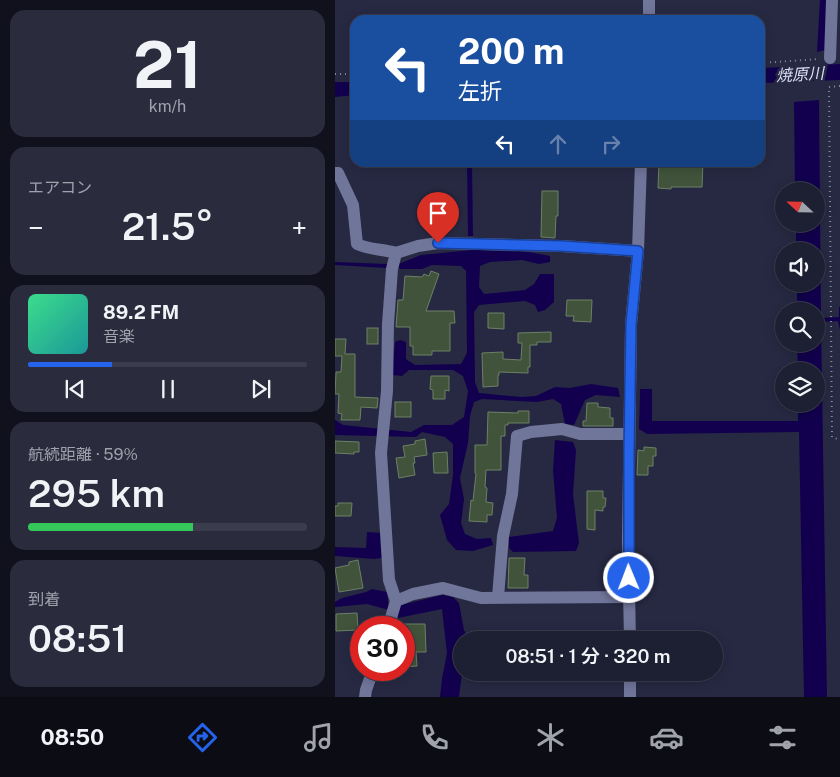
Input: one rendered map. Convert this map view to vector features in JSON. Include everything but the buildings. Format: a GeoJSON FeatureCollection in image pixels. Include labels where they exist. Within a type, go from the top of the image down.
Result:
{"type":"FeatureCollection","features":[{"type":"Feature","properties":{"kind":"street"},"geometry":{"type":"LineString","coordinates":[[649,0],[649,15]]}},
{"type":"Feature","properties":{"kind":"street"},"geometry":{"type":"LineString","coordinates":[[830,58],[832,0]]}},
{"type":"Feature","properties":{"kind":"street"},"geometry":{"type":"LineString","coordinates":[[630,631],[628,531],[631,325],[638,251],[641,167]]}},
{"type":"Feature","properties":{"kind":"street"},"geometry":{"type":"LineString","coordinates":[[335,172],[338,173],[353,205],[357,244],[363,247],[388,250],[394,261],[388,324],[387,391],[381,453],[389,580],[396,601],[392,616]]}},
{"type":"Feature","properties":{"kind":"street"},"geometry":{"type":"LineString","coordinates":[[394,261],[418,246],[438,243],[561,246],[638,251]]}},
{"type":"Feature","properties":{"kind":"street"},"geometry":{"type":"LineString","coordinates":[[498,597],[503,536],[512,494],[517,436],[531,432],[562,429],[581,434],[629,434]]}},
{"type":"Feature","properties":{"kind":"street"},"geometry":{"type":"LineString","coordinates":[[396,601],[413,594],[443,588],[481,598],[629,596]]}},
{"type":"Feature","properties":{"kind":"street"},"geometry":{"type":"LineString","coordinates":[[365,697],[369,681]]}},
{"type":"Feature","properties":{"kind":"street"},"geometry":{"type":"LineString","coordinates":[[630,681],[630,697]]}},
{"type":"Feature","properties":{"kind":"path"},"geometry":{"type":"LineString","coordinates":[[765,62],[830,58]]}},
{"type":"Feature","properties":{"kind":"path"},"geometry":{"type":"LineString","coordinates":[[335,74],[350,74]]}},
{"type":"Feature","properties":{"kind":"path"},"geometry":{"type":"LineString","coordinates":[[840,86],[829,87],[832,437],[840,440]]}},
{"type":"Feature","properties":{"kind":"water"},"geometry":{"type":"Polygon","coordinates":[[[820,0],[827,0],[825,50],[817,52],[820,0]]]}},
{"type":"Feature","properties":{"kind":"water","name":"焼原川"},"geometry":{"type":"Polygon","coordinates":[[[840,64],[840,80],[765,83],[765,68],[840,64]]]}},
{"type":"Feature","properties":{"kind":"water"},"geometry":{"type":"Polygon","coordinates":[[[335,82],[350,82],[350,96],[335,97],[335,82]]]}},
{"type":"Feature","properties":{"kind":"water"},"geometry":{"type":"Polygon","coordinates":[[[819,100],[820,182],[795,182],[794,102],[819,100]]]}},
{"type":"Feature","properties":{"kind":"water"},"geometry":{"type":"Polygon","coordinates":[[[467,167],[472,167],[473,236],[468,236],[467,167]]]}},
{"type":"Feature","properties":{"kind":"water"},"geometry":{"type":"Polygon","coordinates":[[[796,232],[820,232],[820,242],[796,242],[796,232]]]}},
{"type":"Feature","properties":{"kind":"water"},"geometry":{"type":"Polygon","coordinates":[[[472,250],[529,252],[550,256],[550,262],[539,264],[522,260],[490,262],[480,266],[479,287],[484,294],[525,290],[534,284],[540,274],[554,274],[554,302],[545,310],[538,312],[535,305],[525,301],[479,305],[474,312],[475,382],[479,393],[522,397],[536,396],[555,387],[570,388],[591,384],[618,388],[620,397],[596,395],[585,400],[574,425],[565,424],[561,404],[553,399],[537,402],[482,399],[474,402],[470,416],[468,443],[460,478],[464,499],[461,523],[465,534],[477,539],[491,538],[493,545],[473,551],[456,550],[447,540],[440,515],[449,504],[453,475],[453,444],[445,437],[422,432],[416,437],[335,435],[335,420],[343,425],[411,432],[424,425],[452,425],[464,417],[468,391],[463,376],[453,370],[409,370],[402,376],[392,375],[395,342],[400,340],[406,342],[406,359],[415,365],[461,364],[467,353],[466,271],[461,266],[432,265],[422,269],[401,269],[397,267],[335,265],[335,262],[401,263],[421,255],[472,250]]]}},
{"type":"Feature","properties":{"kind":"water"},"geometry":{"type":"Polygon","coordinates":[[[797,292],[821,292],[821,302],[797,302],[797,292]]]}},
{"type":"Feature","properties":{"kind":"water"},"geometry":{"type":"Polygon","coordinates":[[[840,307],[840,330],[838,321],[825,322],[825,318],[839,317],[840,307]]]}},
{"type":"Feature","properties":{"kind":"water"},"geometry":{"type":"Polygon","coordinates":[[[797,352],[821,352],[822,362],[798,362],[797,352]]]}},
{"type":"Feature","properties":{"kind":"water"},"geometry":{"type":"Polygon","coordinates":[[[640,389],[652,389],[652,421],[798,421],[798,412],[822,412],[827,697],[804,697],[799,432],[647,434],[639,429],[640,389]]]}},
{"type":"Feature","properties":{"kind":"water"},"geometry":{"type":"Polygon","coordinates":[[[555,440],[573,442],[576,450],[573,494],[579,543],[576,551],[513,552],[509,548],[509,537],[553,531],[557,518],[553,470],[555,440]]]}},
{"type":"Feature","properties":{"kind":"water"},"geometry":{"type":"Polygon","coordinates":[[[367,532],[382,533],[382,558],[335,556],[335,547],[366,548],[367,532]]]}},
{"type":"Feature","properties":{"kind":"water"},"geometry":{"type":"Polygon","coordinates":[[[372,589],[387,592],[389,610],[367,604],[335,607],[335,602],[342,598],[372,589]]]}},
{"type":"Feature","properties":{"kind":"water"},"geometry":{"type":"Polygon","coordinates":[[[442,595],[453,597],[459,603],[464,631],[453,631],[453,681],[461,681],[459,697],[440,697],[447,653],[442,609],[408,616],[398,616],[397,611],[401,605],[442,595]]]}},
{"type":"Feature","properties":{"kind":"route"},"geometry":{"type":"LineString","coordinates":[[438,243],[561,246],[638,251],[631,325],[629,578]]}}]}
